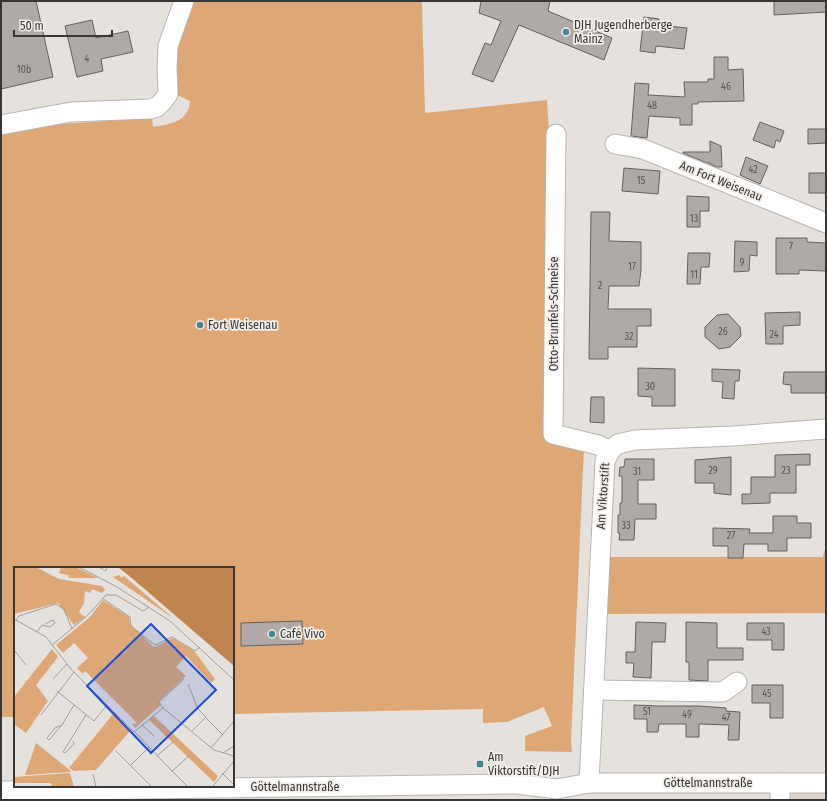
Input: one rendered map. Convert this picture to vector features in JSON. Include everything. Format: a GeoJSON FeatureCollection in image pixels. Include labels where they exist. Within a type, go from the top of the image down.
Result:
{"type":"FeatureCollection","features":[{"type":"Feature","properties":{"kind":"street"},"geometry":{"type":"LineString","coordinates":[[1,125],[71,112],[150,109],[157,107],[168,94],[166,68],[168,46],[184,1]]}},
{"type":"Feature","properties":{"kind":"street","name":"Otto-Brunfels-Schneise"},"geometry":{"type":"LineString","coordinates":[[556,134],[553,434],[598,445],[610,451]]}},
{"type":"Feature","properties":{"kind":"street","name":"Am Fort Weisenau"},"geometry":{"type":"LineString","coordinates":[[615,144],[643,149],[826,223]]}},
{"type":"Feature","properties":{"kind":"street","name":"Am Viktorstift"},"geometry":{"type":"LineString","coordinates":[[589,783],[604,469],[605,461],[610,451],[618,444],[635,440],[734,436],[826,429]]}},
{"type":"Feature","properties":{"kind":"street"},"geometry":{"type":"LineString","coordinates":[[594,690],[723,692],[737,682]]}},
{"type":"Feature","properties":{"kind":"street","name":"Göttelmannstraße"},"geometry":{"type":"LineString","coordinates":[[1,791],[246,794],[367,787],[517,784],[557,778],[566,778],[589,783],[780,791],[826,783]]}},
{"type":"Feature","properties":{"kind":"shaded area"},"geometry":{"type":"Polygon","coordinates":[[[190,1],[422,1],[425,113],[547,100],[549,134],[545,438],[584,447],[571,741],[572,752],[525,751],[525,736],[552,726],[544,707],[507,722],[483,723],[483,709],[234,714],[234,567],[14,567],[14,717],[1,717],[1,134],[47,125],[152,118],[153,127],[178,121],[186,114],[190,101],[175,94],[174,43],[190,1]]]}},
{"type":"Feature","properties":{"kind":"shaded area"},"geometry":{"type":"Polygon","coordinates":[[[824,551],[826,551],[826,613],[604,614],[608,557],[823,557],[824,551]]]}},
{"type":"Feature","properties":{"kind":"shaded area"},"geometry":{"type":"Polygon","coordinates":[[[826,790],[826,800],[776,800],[776,792],[826,790]]]}},
{"type":"Feature","properties":{"kind":"building"},"geometry":{"type":"Polygon","coordinates":[[[1,1],[36,1],[53,77],[1,89],[1,1]]]}},
{"type":"Feature","properties":{"kind":"building","name":"DJH Jugendherberge Mainz"},"geometry":{"type":"Polygon","coordinates":[[[481,1],[550,1],[548,11],[612,38],[604,60],[519,25],[493,82],[472,74],[485,43],[491,45],[501,21],[479,13],[481,1]]]}},
{"type":"Feature","properties":{"kind":"building"},"geometry":{"type":"Polygon","coordinates":[[[774,1],[826,1],[826,12],[774,15],[774,1]]]}},
{"type":"Feature","properties":{"kind":"building"},"geometry":{"type":"Polygon","coordinates":[[[644,17],[659,19],[658,25],[687,28],[684,49],[656,46],[655,53],[640,51],[644,17]]]}},
{"type":"Feature","properties":{"kind":"building"},"geometry":{"type":"Polygon","coordinates":[[[92,20],[96,38],[128,31],[133,52],[101,59],[103,71],[77,77],[65,26],[92,20]]]}},
{"type":"Feature","properties":{"kind":"building"},"geometry":{"type":"Polygon","coordinates":[[[714,57],[728,57],[728,70],[743,69],[744,101],[698,102],[698,104],[692,104],[692,125],[680,125],[680,118],[649,116],[647,138],[631,136],[635,83],[649,84],[648,95],[685,97],[684,82],[708,82],[708,79],[714,79],[714,57]]]}},
{"type":"Feature","properties":{"kind":"building"},"geometry":{"type":"Polygon","coordinates":[[[760,122],[784,131],[780,142],[776,140],[774,148],[753,140],[760,122]]]}},
{"type":"Feature","properties":{"kind":"building"},"geometry":{"type":"Polygon","coordinates":[[[808,129],[826,129],[826,143],[808,144],[808,129]]]}},
{"type":"Feature","properties":{"kind":"building"},"geometry":{"type":"Polygon","coordinates":[[[710,141],[721,146],[722,167],[717,167],[683,153],[710,152],[710,141]]]}},
{"type":"Feature","properties":{"kind":"building"},"geometry":{"type":"Polygon","coordinates":[[[746,157],[768,166],[760,184],[740,175],[746,157]]]}},
{"type":"Feature","properties":{"kind":"building"},"geometry":{"type":"Polygon","coordinates":[[[624,168],[660,171],[658,194],[622,191],[624,168]]]}},
{"type":"Feature","properties":{"kind":"building"},"geometry":{"type":"Polygon","coordinates":[[[809,173],[826,173],[826,193],[809,193],[809,173]]]}},
{"type":"Feature","properties":{"kind":"building"},"geometry":{"type":"Polygon","coordinates":[[[687,196],[709,197],[709,211],[700,211],[700,227],[687,227],[687,196]]]}},
{"type":"Feature","properties":{"kind":"building"},"geometry":{"type":"Polygon","coordinates":[[[591,212],[610,212],[609,241],[641,242],[641,270],[639,286],[609,286],[608,309],[651,309],[651,326],[637,326],[637,347],[608,347],[608,359],[589,359],[591,212]]]}},
{"type":"Feature","properties":{"kind":"building"},"geometry":{"type":"Polygon","coordinates":[[[776,238],[807,238],[807,242],[826,243],[826,271],[799,270],[799,274],[776,274],[776,238]]]}},
{"type":"Feature","properties":{"kind":"building"},"geometry":{"type":"Polygon","coordinates":[[[735,241],[757,242],[757,256],[750,255],[749,271],[734,272],[735,241]]]}},
{"type":"Feature","properties":{"kind":"building"},"geometry":{"type":"Polygon","coordinates":[[[688,253],[710,253],[709,267],[701,267],[700,284],[687,284],[688,253]]]}},
{"type":"Feature","properties":{"kind":"building"},"geometry":{"type":"Polygon","coordinates":[[[800,312],[800,325],[783,326],[783,344],[766,344],[765,313],[800,312]]]}},
{"type":"Feature","properties":{"kind":"building"},"geometry":{"type":"Polygon","coordinates":[[[728,314],[740,327],[741,336],[730,347],[719,349],[705,337],[705,327],[717,315],[728,314]]]}},
{"type":"Feature","properties":{"kind":"building"},"geometry":{"type":"Polygon","coordinates":[[[638,368],[675,369],[675,406],[652,406],[652,397],[638,396],[638,368]]]}},
{"type":"Feature","properties":{"kind":"building"},"geometry":{"type":"Polygon","coordinates":[[[712,369],[740,370],[739,381],[735,381],[734,399],[722,398],[723,382],[712,381],[712,369]]]}},
{"type":"Feature","properties":{"kind":"building"},"geometry":{"type":"Polygon","coordinates":[[[784,372],[826,372],[826,393],[791,393],[791,385],[783,384],[784,372]]]}},
{"type":"Feature","properties":{"kind":"building"},"geometry":{"type":"Polygon","coordinates":[[[591,397],[604,397],[604,423],[590,422],[591,397]]]}},
{"type":"Feature","properties":{"kind":"building"},"geometry":{"type":"Polygon","coordinates":[[[810,454],[810,465],[796,465],[796,493],[770,493],[770,503],[742,504],[742,494],[751,494],[751,477],[775,477],[775,455],[810,454]]]}},
{"type":"Feature","properties":{"kind":"building"},"geometry":{"type":"Polygon","coordinates":[[[731,457],[731,495],[714,493],[714,483],[695,483],[695,460],[731,457]]]}},
{"type":"Feature","properties":{"kind":"building"},"geometry":{"type":"Polygon","coordinates":[[[625,459],[654,459],[654,480],[638,480],[638,504],[656,504],[656,519],[635,519],[634,540],[619,540],[620,533],[618,533],[618,515],[620,515],[620,503],[622,503],[622,476],[619,476],[620,467],[624,467],[625,459]]]}},
{"type":"Feature","properties":{"kind":"building"},"geometry":{"type":"Polygon","coordinates":[[[773,516],[797,516],[797,523],[811,523],[811,538],[787,538],[787,551],[768,551],[768,544],[744,544],[743,558],[728,558],[728,546],[713,546],[713,528],[750,529],[749,533],[773,533],[773,516]]]}},
{"type":"Feature","properties":{"kind":"building","name":"Café Vivo"},"geometry":{"type":"Polygon","coordinates":[[[302,621],[303,644],[241,646],[241,623],[302,621]]]}},
{"type":"Feature","properties":{"kind":"building"},"geometry":{"type":"Polygon","coordinates":[[[636,622],[666,623],[665,642],[652,642],[651,678],[633,677],[634,663],[626,663],[626,652],[635,652],[636,622]]]}},
{"type":"Feature","properties":{"kind":"building"},"geometry":{"type":"Polygon","coordinates":[[[686,622],[717,623],[717,648],[743,648],[743,660],[708,660],[708,681],[689,680],[689,662],[686,662],[686,622]]]}},
{"type":"Feature","properties":{"kind":"building"},"geometry":{"type":"Polygon","coordinates":[[[747,623],[784,623],[784,650],[772,650],[772,640],[747,640],[747,623]]]}},
{"type":"Feature","properties":{"kind":"building"},"geometry":{"type":"Polygon","coordinates":[[[752,685],[783,685],[783,718],[770,718],[770,703],[752,703],[752,685]]]}},
{"type":"Feature","properties":{"kind":"building"},"geometry":{"type":"Polygon","coordinates":[[[634,705],[699,706],[726,708],[726,711],[740,712],[739,740],[728,740],[729,725],[699,724],[699,737],[686,737],[686,724],[659,724],[658,732],[647,732],[647,719],[634,719],[634,705]]]}},
{"type":"Feature","properties":{"kind":"place","name":"DJH Jugendherberge Mainz"},"geometry":{"type":"Point","coordinates":[566,32]}},
{"type":"Feature","properties":{"kind":"place","name":"Fort Weisenau"},"geometry":{"type":"Point","coordinates":[200,325]}},
{"type":"Feature","properties":{"kind":"place","name":"Café Vivo"},"geometry":{"type":"Point","coordinates":[272,634]}},
{"type":"Feature","properties":{"kind":"place","name":"Am Viktorstift/DJH"},"geometry":{"type":"Point","coordinates":[480,764]}}]}
